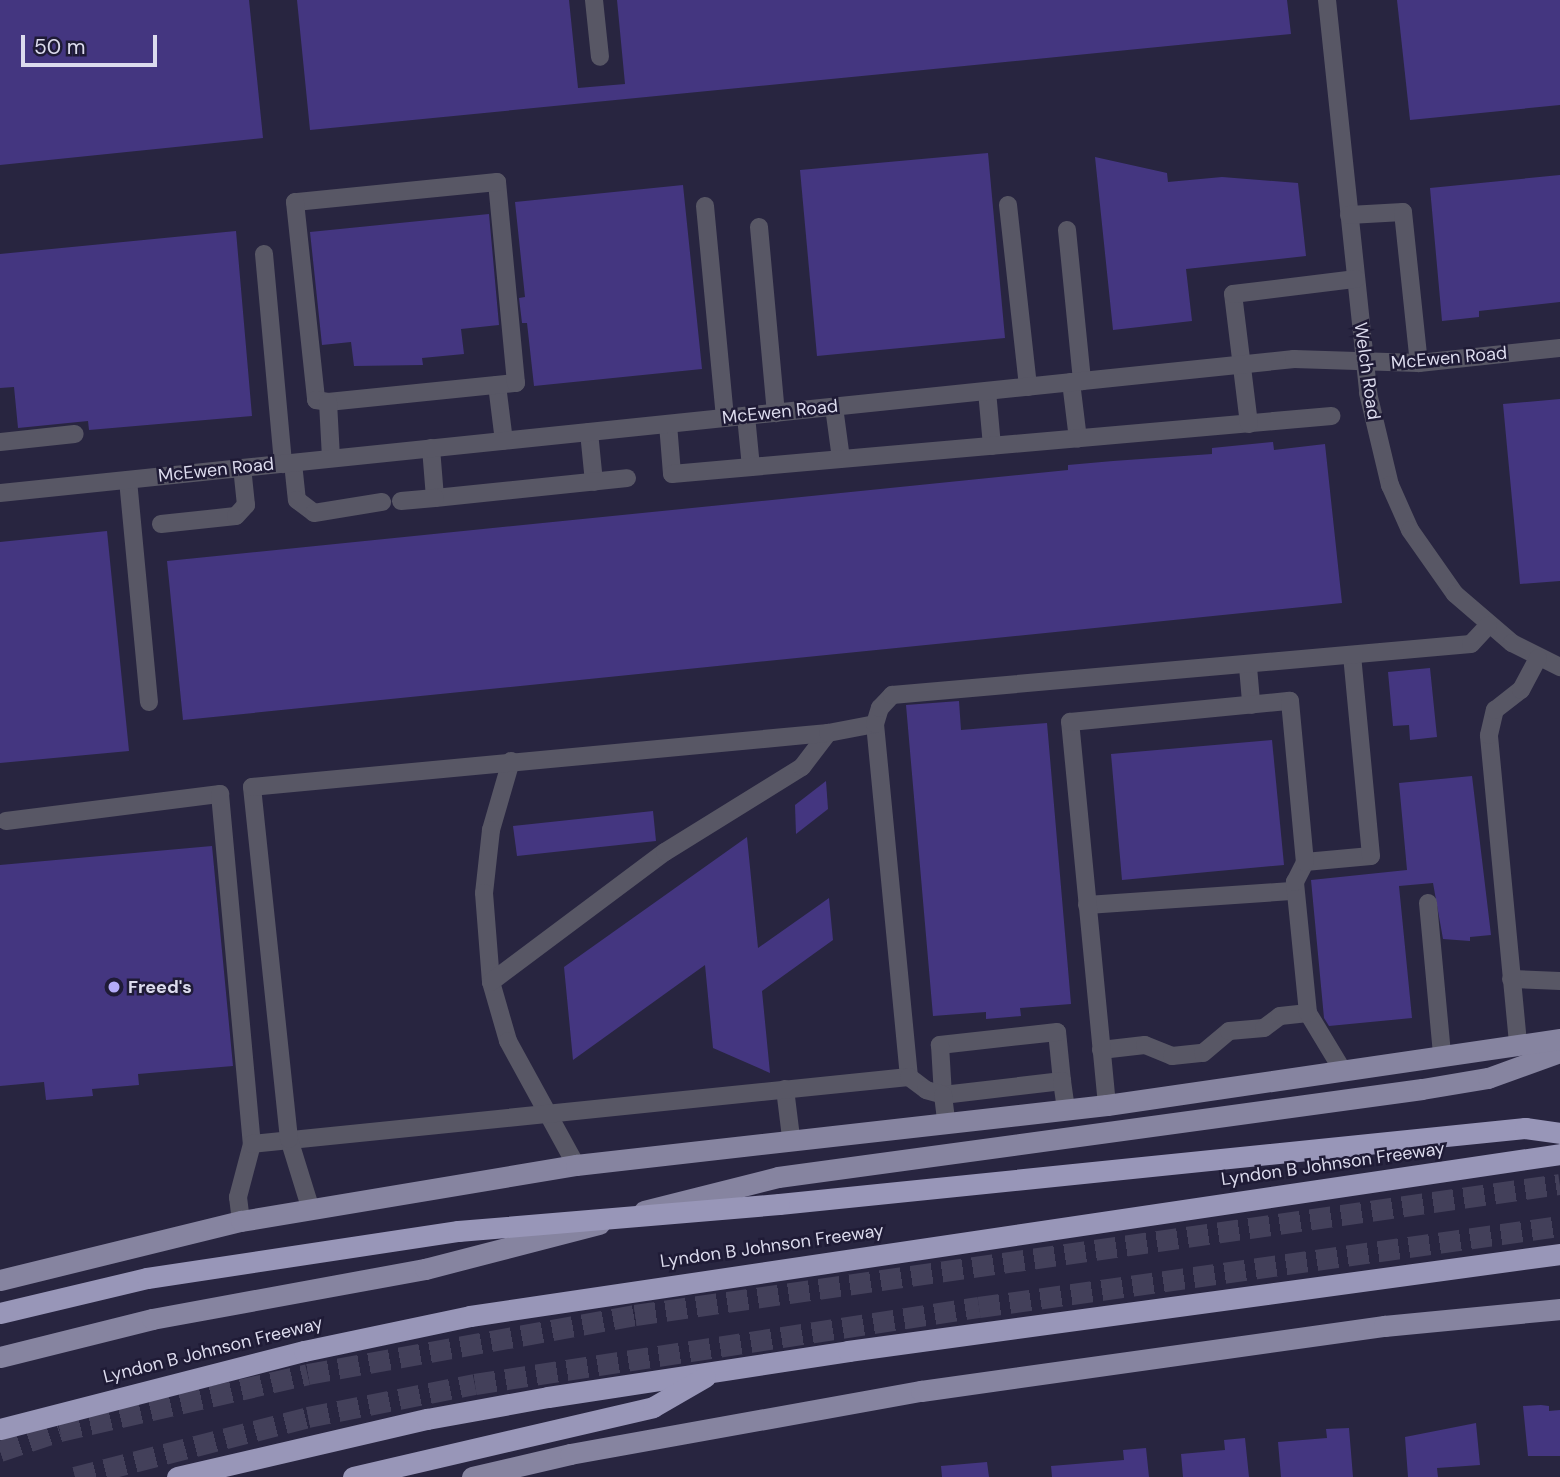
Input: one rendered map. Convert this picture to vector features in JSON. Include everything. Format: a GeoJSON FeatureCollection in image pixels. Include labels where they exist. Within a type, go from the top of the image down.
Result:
{"type":"FeatureCollection","features":[{"type":"Feature","properties":{"kind":"highway"},"geometry":{"type":"LineString","coordinates":[[0,1313],[147,1278],[458,1231],[779,1204],[1040,1174],[1525,1128],[1560,1133]]}},
{"type":"Feature","properties":{"kind":"highway","name":"Lyndon B Johnson Freeway"},"geometry":{"type":"LineString","coordinates":[[0,1429],[304,1351],[470,1316],[1560,1154]]}},
{"type":"Feature","properties":{"kind":"highway"},"geometry":{"type":"LineString","coordinates":[[177,1477],[427,1419],[716,1371],[1560,1254]]}},
{"type":"Feature","properties":{"kind":"highway"},"geometry":{"type":"LineString","coordinates":[[353,1477],[653,1407],[716,1371]]}},
{"type":"Feature","properties":{"kind":"main road"},"geometry":{"type":"LineString","coordinates":[[0,1280],[241,1222],[576,1165],[791,1137],[1107,1105],[1560,1039]]}},
{"type":"Feature","properties":{"kind":"main road"},"geometry":{"type":"LineString","coordinates":[[0,1357],[152,1319],[518,1248],[695,1195],[778,1177],[1422,1089],[1488,1078],[1560,1052]]}},
{"type":"Feature","properties":{"kind":"main road"},"geometry":{"type":"LineString","coordinates":[[472,1477],[506,1473],[920,1391],[1384,1326],[1560,1309]]}},
{"type":"Feature","properties":{"kind":"street"},"geometry":{"type":"LineString","coordinates":[[594,0],[600,57]]}},
{"type":"Feature","properties":{"kind":"street","name":"Welch Road"},"geometry":{"type":"LineString","coordinates":[[1327,0],[1365,364],[1379,448],[1410,530],[1454,594],[1488,626],[1538,658],[1560,667]]}},
{"type":"Feature","properties":{"kind":"street"},"geometry":{"type":"LineString","coordinates":[[497,182],[516,383],[328,402],[316,400],[295,202],[497,182]]}},
{"type":"Feature","properties":{"kind":"street"},"geometry":{"type":"LineString","coordinates":[[1009,205],[1028,387]]}},
{"type":"Feature","properties":{"kind":"street"},"geometry":{"type":"LineString","coordinates":[[705,206],[725,418]]}},
{"type":"Feature","properties":{"kind":"street"},"geometry":{"type":"LineString","coordinates":[[1349,215],[1402,212],[1419,363]]}},
{"type":"Feature","properties":{"kind":"street"},"geometry":{"type":"LineString","coordinates":[[758,226],[776,413]]}},
{"type":"Feature","properties":{"kind":"street"},"geometry":{"type":"LineString","coordinates":[[1067,230],[1078,439]]}},
{"type":"Feature","properties":{"kind":"street"},"geometry":{"type":"LineString","coordinates":[[264,254],[288,463],[297,500],[314,513],[382,502]]}},
{"type":"Feature","properties":{"kind":"street"},"geometry":{"type":"LineString","coordinates":[[1250,424],[1233,293],[1356,279]]}},
{"type":"Feature","properties":{"kind":"street","name":"McEwen Road"},"geometry":{"type":"LineString","coordinates":[[0,493],[1294,359],[1365,364],[1419,363],[1560,348]]}},
{"type":"Feature","properties":{"kind":"street"},"geometry":{"type":"LineString","coordinates":[[497,385],[504,441]]}},
{"type":"Feature","properties":{"kind":"street"},"geometry":{"type":"LineString","coordinates":[[987,391],[992,446]]}},
{"type":"Feature","properties":{"kind":"street"},"geometry":{"type":"LineString","coordinates":[[328,402],[331,458]]}},
{"type":"Feature","properties":{"kind":"street"},"geometry":{"type":"LineString","coordinates":[[834,407],[841,459]]}},
{"type":"Feature","properties":{"kind":"street"},"geometry":{"type":"LineString","coordinates":[[746,416],[751,467]]}},
{"type":"Feature","properties":{"kind":"street"},"geometry":{"type":"LineString","coordinates":[[668,424],[672,474],[1331,416]]}},
{"type":"Feature","properties":{"kind":"street"},"geometry":{"type":"LineString","coordinates":[[589,432],[594,482]]}},
{"type":"Feature","properties":{"kind":"street"},"geometry":{"type":"LineString","coordinates":[[0,442],[75,434]]}},
{"type":"Feature","properties":{"kind":"street"},"geometry":{"type":"LineString","coordinates":[[431,448],[435,498]]}},
{"type":"Feature","properties":{"kind":"street"},"geometry":{"type":"LineString","coordinates":[[161,524],[236,516],[246,505],[242,468]]}},
{"type":"Feature","properties":{"kind":"street"},"geometry":{"type":"LineString","coordinates":[[401,501],[627,478]]}},
{"type":"Feature","properties":{"kind":"street"},"geometry":{"type":"LineString","coordinates":[[128,480],[149,702]]}},
{"type":"Feature","properties":{"kind":"street"},"geometry":{"type":"LineString","coordinates":[[909,1077],[875,724],[880,708],[892,695],[1248,667],[1471,644],[1488,626]]}},
{"type":"Feature","properties":{"kind":"street"},"geometry":{"type":"LineString","coordinates":[[1305,862],[1371,856],[1352,656]]}},
{"type":"Feature","properties":{"kind":"street"},"geometry":{"type":"LineString","coordinates":[[1518,1043],[1489,735],[1495,710],[1521,690],[1538,658]]}},
{"type":"Feature","properties":{"kind":"street"},"geometry":{"type":"LineString","coordinates":[[1248,667],[1251,705]]}},
{"type":"Feature","properties":{"kind":"street"},"geometry":{"type":"LineString","coordinates":[[1107,1105],[1070,722],[1290,701],[1305,862],[1296,891],[1308,1013],[1343,1071]]}},
{"type":"Feature","properties":{"kind":"street"},"geometry":{"type":"LineString","coordinates":[[311,1210],[289,1139],[252,787],[828,733],[875,724]]}},
{"type":"Feature","properties":{"kind":"street"},"geometry":{"type":"LineString","coordinates":[[491,982],[665,852],[802,767],[828,733]]}},
{"type":"Feature","properties":{"kind":"street"},"geometry":{"type":"LineString","coordinates":[[511,761],[491,830],[484,893],[491,982],[508,1041],[576,1165]]}},
{"type":"Feature","properties":{"kind":"street"},"geometry":{"type":"LineString","coordinates":[[6,821],[220,794],[252,1144],[238,1197],[241,1222]]}},
{"type":"Feature","properties":{"kind":"street"},"geometry":{"type":"LineString","coordinates":[[1087,905],[1296,891]]}},
{"type":"Feature","properties":{"kind":"street"},"geometry":{"type":"LineString","coordinates":[[1428,903],[1442,1055]]}},
{"type":"Feature","properties":{"kind":"street"},"geometry":{"type":"LineString","coordinates":[[1511,979],[1560,981]]}},
{"type":"Feature","properties":{"kind":"street"},"geometry":{"type":"LineString","coordinates":[[1101,1050],[1145,1045],[1172,1056],[1203,1053],[1229,1031],[1264,1028],[1280,1016],[1308,1013]]}},
{"type":"Feature","properties":{"kind":"street"},"geometry":{"type":"LineString","coordinates":[[946,1121],[940,1045],[1057,1032],[1066,1109]]}},
{"type":"Feature","properties":{"kind":"street"},"geometry":{"type":"LineString","coordinates":[[252,1144],[547,1111],[909,1077],[926,1090],[943,1095],[1062,1081]]}},
{"type":"Feature","properties":{"kind":"street"},"geometry":{"type":"LineString","coordinates":[[785,1089],[791,1137]]}},
{"type":"Feature","properties":{"kind":"building"},"geometry":{"type":"Polygon","coordinates":[[[0,0],[249,0],[263,138],[0,165],[0,0]]]}},
{"type":"Feature","properties":{"kind":"building"},"geometry":{"type":"Polygon","coordinates":[[[297,0],[569,0],[578,88],[625,84],[617,0],[1287,0],[1291,34],[310,130],[297,0]]]}},
{"type":"Feature","properties":{"kind":"building"},"geometry":{"type":"Polygon","coordinates":[[[1397,0],[1560,0],[1560,105],[1410,120],[1397,0]]]}},
{"type":"Feature","properties":{"kind":"building"},"geometry":{"type":"Polygon","coordinates":[[[988,153],[1005,338],[817,356],[800,170],[988,153]]]}},
{"type":"Feature","properties":{"kind":"building"},"geometry":{"type":"Polygon","coordinates":[[[1095,157],[1167,173],[1168,182],[1222,177],[1298,183],[1306,256],[1186,269],[1192,321],[1113,330],[1095,157]]]}},
{"type":"Feature","properties":{"kind":"building"},"geometry":{"type":"Polygon","coordinates":[[[1560,175],[1560,302],[1479,311],[1479,317],[1442,321],[1430,188],[1560,175]]]}},
{"type":"Feature","properties":{"kind":"building"},"geometry":{"type":"Polygon","coordinates":[[[683,185],[702,369],[534,386],[527,323],[522,323],[519,298],[525,297],[515,202],[683,185]]]}},
{"type":"Feature","properties":{"kind":"building"},"geometry":{"type":"Polygon","coordinates":[[[489,214],[499,325],[461,329],[464,354],[422,358],[423,365],[354,366],[351,342],[322,345],[310,232],[489,214]]]}},
{"type":"Feature","properties":{"kind":"building"},"geometry":{"type":"Polygon","coordinates":[[[236,231],[252,416],[89,430],[88,421],[18,428],[14,387],[0,388],[0,254],[236,231]]]}},
{"type":"Feature","properties":{"kind":"building"},"geometry":{"type":"Polygon","coordinates":[[[1560,399],[1560,581],[1520,584],[1503,404],[1560,399]]]}},
{"type":"Feature","properties":{"kind":"building"},"geometry":{"type":"Polygon","coordinates":[[[1273,442],[1274,450],[1325,444],[1342,603],[183,720],[167,561],[1068,470],[1068,465],[1212,454],[1212,448],[1273,442]]]}},
{"type":"Feature","properties":{"kind":"building"},"geometry":{"type":"Polygon","coordinates":[[[107,531],[129,751],[0,763],[0,542],[107,531]]]}},
{"type":"Feature","properties":{"kind":"building"},"geometry":{"type":"Polygon","coordinates":[[[1430,668],[1437,737],[1410,740],[1409,725],[1393,726],[1388,672],[1430,668]]]}},
{"type":"Feature","properties":{"kind":"building"},"geometry":{"type":"Polygon","coordinates":[[[959,701],[961,730],[1047,723],[1071,1004],[1020,1008],[1021,1016],[986,1019],[986,1012],[933,1016],[906,705],[959,701]]]}},
{"type":"Feature","properties":{"kind":"building"},"geometry":{"type":"Polygon","coordinates":[[[1272,740],[1284,865],[1122,880],[1111,754],[1272,740]]]}},
{"type":"Feature","properties":{"kind":"building"},"geometry":{"type":"Polygon","coordinates":[[[1472,776],[1491,935],[1470,937],[1470,941],[1443,939],[1433,883],[1399,886],[1412,1018],[1329,1026],[1324,1018],[1311,880],[1407,870],[1399,783],[1472,776]]]}},
{"type":"Feature","properties":{"kind":"building"},"geometry":{"type":"Polygon","coordinates":[[[826,781],[828,809],[796,834],[795,805],[826,781]]]}},
{"type":"Feature","properties":{"kind":"building"},"geometry":{"type":"Polygon","coordinates":[[[653,811],[656,841],[517,856],[513,826],[653,811]]]}},
{"type":"Feature","properties":{"kind":"building"},"geometry":{"type":"Polygon","coordinates":[[[747,837],[758,948],[829,898],[833,940],[762,991],[770,1073],[713,1048],[705,965],[573,1060],[564,967],[747,837]]]}},
{"type":"Feature","properties":{"kind":"building","name":"Freed's"},"geometry":{"type":"Polygon","coordinates":[[[212,846],[233,1066],[138,1074],[139,1085],[92,1089],[93,1096],[46,1100],[44,1082],[0,1086],[0,865],[212,846]]]}},
{"type":"Feature","properties":{"kind":"building"},"geometry":{"type":"Polygon","coordinates":[[[1523,1406],[1549,1406],[1549,1411],[1560,1410],[1560,1456],[1528,1456],[1523,1406]]]}},
{"type":"Feature","properties":{"kind":"building"},"geometry":{"type":"Polygon","coordinates":[[[1476,1423],[1480,1465],[1437,1468],[1438,1477],[1408,1477],[1405,1437],[1476,1423]]]}},
{"type":"Feature","properties":{"kind":"building"},"geometry":{"type":"Polygon","coordinates":[[[1349,1428],[1353,1477],[1281,1477],[1278,1442],[1327,1438],[1326,1429],[1349,1428]]]}},
{"type":"Feature","properties":{"kind":"building"},"geometry":{"type":"Polygon","coordinates":[[[1245,1438],[1249,1477],[1183,1477],[1181,1454],[1225,1450],[1224,1440],[1245,1438]]]}},
{"type":"Feature","properties":{"kind":"building"},"geometry":{"type":"Polygon","coordinates":[[[1146,1448],[1149,1477],[1052,1477],[1051,1466],[1124,1460],[1123,1450],[1146,1448]]]}},
{"type":"Feature","properties":{"kind":"building"},"geometry":{"type":"Polygon","coordinates":[[[987,1462],[989,1477],[942,1477],[941,1466],[987,1462]]]}},
{"type":"Feature","properties":{"kind":"tunnel"},"geometry":{"type":"LineString","coordinates":[[0,1451],[60,1431],[308,1374],[635,1315],[1560,1184]]}},
{"type":"Feature","properties":{"kind":"tunnel"},"geometry":{"type":"LineString","coordinates":[[75,1477],[308,1417],[475,1384],[979,1307],[1560,1226]]}},
{"type":"Feature","properties":{"kind":"place","name":"Freed's"},"geometry":{"type":"Point","coordinates":[114,987]}}]}
